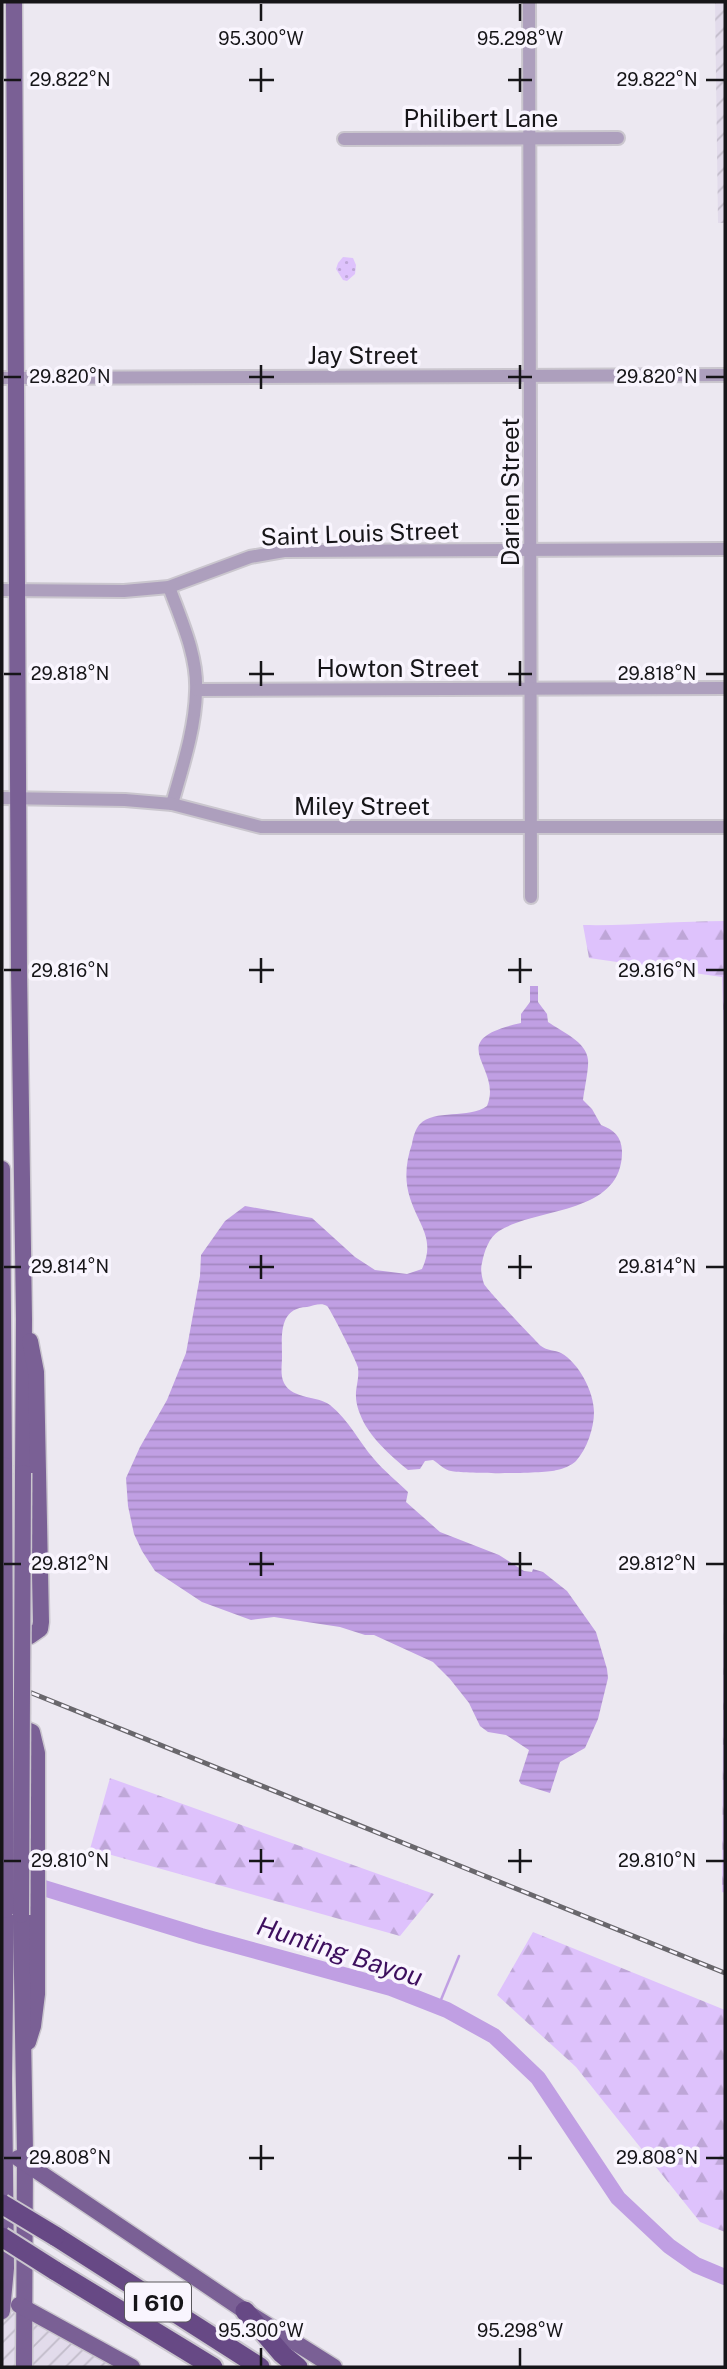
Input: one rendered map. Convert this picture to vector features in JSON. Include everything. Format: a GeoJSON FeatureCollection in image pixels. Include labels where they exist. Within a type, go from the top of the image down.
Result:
{"type":"FeatureCollection","features":[{"type":"Feature","properties":{"kind":"highway","name":"I 610"},"geometry":{"type":"LineString","coordinates":[[2,2204],[260,2367]]}},
{"type":"Feature","properties":{"kind":"highway","name":"I 610"},"geometry":{"type":"LineString","coordinates":[[2,2237],[213,2367]]}},
{"type":"Feature","properties":{"kind":"highway"},"geometry":{"type":"LineString","coordinates":[[244,2311],[282,2354],[298,2367]]}},
{"type":"Feature","properties":{"kind":"main road"},"geometry":{"type":"LineString","coordinates":[[14,2],[9,455],[19,590],[24,1319],[13,1912],[3,2048],[6,2268],[2,2300],[24,2308],[132,2367]]}},
{"type":"Feature","properties":{"kind":"main road"},"geometry":{"type":"LineString","coordinates":[[2,1169],[2,1331],[13,1912],[23,2054],[24,2367]]}},
{"type":"Feature","properties":{"kind":"main road"},"geometry":{"type":"LineString","coordinates":[[2,1624],[30,1636],[40,1629],[41,1622],[36,1373],[24,1319]]}},
{"type":"Feature","properties":{"kind":"main road"},"geometry":{"type":"LineString","coordinates":[[2,1720],[26,1728],[32,1732],[35,1741],[35,2014],[23,2054]]}},
{"type":"Feature","properties":{"kind":"main road"},"geometry":{"type":"LineString","coordinates":[[3,2148],[244,2311],[334,2367]]}},
{"type":"Feature","properties":{"kind":"street","name":"Darien Street"},"geometry":{"type":"LineString","coordinates":[[529,2],[531,897]]}},
{"type":"Feature","properties":{"kind":"street","name":"Philibert Lane"},"geometry":{"type":"LineString","coordinates":[[344,139],[618,138]]}},
{"type":"Feature","properties":{"kind":"street","name":"Jay Street"},"geometry":{"type":"LineString","coordinates":[[9,378],[725,375]]}},
{"type":"Feature","properties":{"kind":"street","name":"Saint Louis Street"},"geometry":{"type":"LineString","coordinates":[[2,590],[124,591],[169,587],[250,557],[284,551],[725,549]]}},
{"type":"Feature","properties":{"kind":"street"},"geometry":{"type":"LineString","coordinates":[[169,587],[188,639],[197,691],[189,738],[172,804]]}},
{"type":"Feature","properties":{"kind":"street","name":"Howton Street"},"geometry":{"type":"LineString","coordinates":[[197,691],[725,688]]}},
{"type":"Feature","properties":{"kind":"street","name":"Miley Street"},"geometry":{"type":"LineString","coordinates":[[2,798],[172,804],[261,827],[725,827]]}},
{"type":"Feature","properties":{"kind":"shaded area"},"geometry":{"type":"Polygon","coordinates":[[[715,2],[725,2],[725,223],[718,223],[715,2]]]}},
{"type":"Feature","properties":{"kind":"shaded area"},"geometry":{"type":"Polygon","coordinates":[[[530,986],[538,986],[538,1002],[547,1014],[548,1022],[572,1038],[586,1053],[588,1064],[583,1100],[601,1125],[613,1131],[618,1138],[622,1151],[619,1172],[609,1187],[594,1198],[499,1231],[492,1237],[486,1250],[481,1274],[487,1288],[536,1341],[543,1348],[568,1358],[584,1379],[591,1396],[594,1418],[589,1438],[580,1456],[567,1467],[549,1471],[459,1472],[446,1469],[433,1460],[425,1461],[420,1469],[408,1470],[368,1430],[356,1400],[358,1367],[325,1305],[298,1309],[286,1318],[282,1333],[281,1370],[284,1383],[293,1392],[325,1402],[337,1411],[374,1459],[408,1492],[406,1502],[440,1532],[499,1555],[524,1571],[532,1572],[533,1569],[543,1572],[567,1591],[596,1632],[608,1678],[598,1719],[585,1748],[560,1762],[550,1793],[521,1784],[519,1781],[529,1750],[506,1735],[488,1732],[480,1726],[469,1703],[433,1662],[374,1635],[340,1627],[274,1617],[251,1620],[202,1602],[155,1571],[134,1534],[126,1478],[167,1400],[186,1353],[200,1276],[201,1255],[225,1221],[245,1206],[312,1218],[355,1257],[375,1270],[407,1274],[422,1269],[427,1241],[410,1198],[406,1177],[414,1134],[426,1119],[471,1112],[487,1106],[490,1092],[479,1047],[483,1038],[497,1030],[521,1023],[521,1014],[530,1002],[530,986]]]}},
{"type":"Feature","properties":{"kind":"shaded area"},"geometry":{"type":"Polygon","coordinates":[[[2,2302],[115,2367],[2,2367],[2,2302]]]}},
{"type":"Feature","properties":{"kind":"green space"},"geometry":{"type":"Polygon","coordinates":[[[343,257],[353,258],[356,265],[355,274],[347,281],[343,280],[336,269],[343,257]]]}},
{"type":"Feature","properties":{"kind":"green space"},"geometry":{"type":"Polygon","coordinates":[[[725,921],[725,1065],[722,977],[589,958],[583,925],[725,921]]]}},
{"type":"Feature","properties":{"kind":"green space"},"geometry":{"type":"Polygon","coordinates":[[[725,1374],[725,1893],[722,1892],[725,1374]]]}},
{"type":"Feature","properties":{"kind":"green space"},"geometry":{"type":"Polygon","coordinates":[[[110,1778],[434,1894],[400,1936],[90,1849],[110,1778]]]}},
{"type":"Feature","properties":{"kind":"green space"},"geometry":{"type":"Polygon","coordinates":[[[533,1932],[725,2010],[725,2232],[700,2222],[576,2067],[497,1995],[533,1932]]]}},
{"type":"Feature","properties":{"kind":"waterway","name":"Hunting Bayou"},"geometry":{"type":"LineString","coordinates":[[24,1882],[201,1936],[391,1988],[447,2010],[494,2036],[538,2078],[618,2198],[669,2246],[696,2265],[725,2277]]}},
{"type":"Feature","properties":{"kind":"waterway"},"geometry":{"type":"LineString","coordinates":[[438,2007],[459,1956]]}},
{"type":"Feature","properties":{"kind":"railway"},"geometry":{"type":"LineString","coordinates":[[2,1681],[725,1973]]}}]}
